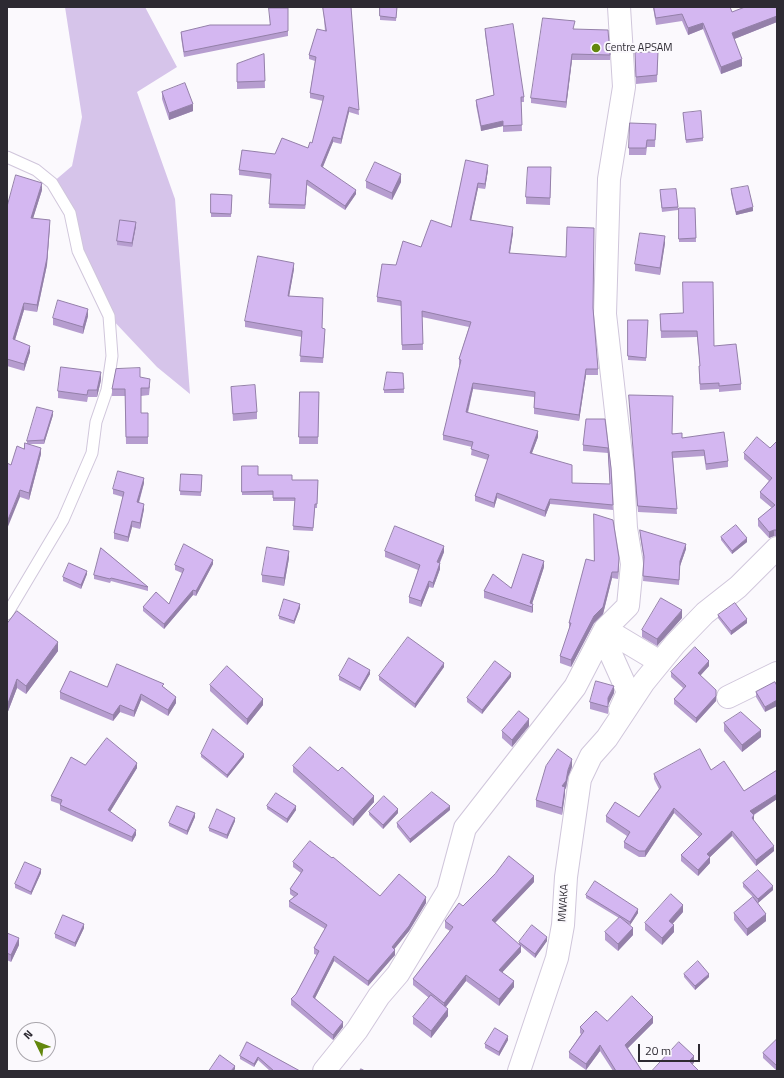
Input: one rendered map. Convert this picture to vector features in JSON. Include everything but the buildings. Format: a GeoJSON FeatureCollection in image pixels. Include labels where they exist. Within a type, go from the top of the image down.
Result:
{"type":"FeatureCollection","features":[{"type":"Feature","properties":{"kind":"street"},"geometry":{"type":"LineString","coordinates":[[324,1071],[358,1030],[379,996],[398,974],[448,891],[465,828],[575,687],[605,629],[628,606],[632,564],[626,528],[622,457],[605,314],[609,179],[624,87],[619,7]]}},
{"type":"Feature","properties":{"kind":"street"},"geometry":{"type":"LineString","coordinates":[[607,738],[644,682],[660,662],[704,613],[738,587],[777,548]]}},
{"type":"Feature","properties":{"kind":"street"},"geometry":{"type":"LineString","coordinates":[[605,629],[660,662]]}},
{"type":"Feature","properties":{"kind":"street"},"geometry":{"type":"LineString","coordinates":[[605,629],[610,652],[628,692],[607,738]]}},
{"type":"Feature","properties":{"kind":"street"},"geometry":{"type":"LineString","coordinates":[[728,698],[777,672]]}},
{"type":"Feature","properties":{"kind":"street","name":"MWAKA"},"geometry":{"type":"LineString","coordinates":[[519,1071],[557,958],[563,925],[566,877],[580,779],[590,756],[607,738]]}},
{"type":"Feature","properties":{"kind":"lane"},"geometry":{"type":"LineString","coordinates":[[7,157],[36,170],[52,183],[70,213],[78,251],[109,316],[112,356],[107,390],[96,422],[92,453],[63,520],[7,614]]}},
{"type":"Feature","properties":{"kind":"shaded area"},"geometry":{"type":"Polygon","coordinates":[[[65,7],[145,7],[177,67],[137,92],[175,199],[190,394],[157,367],[109,316],[91,282],[70,213],[52,183],[72,166],[82,117],[65,7]]]}},
{"type":"Feature","properties":{"kind":"place","name":"Centre APSAM"},"geometry":{"type":"Point","coordinates":[596,48]}}]}
